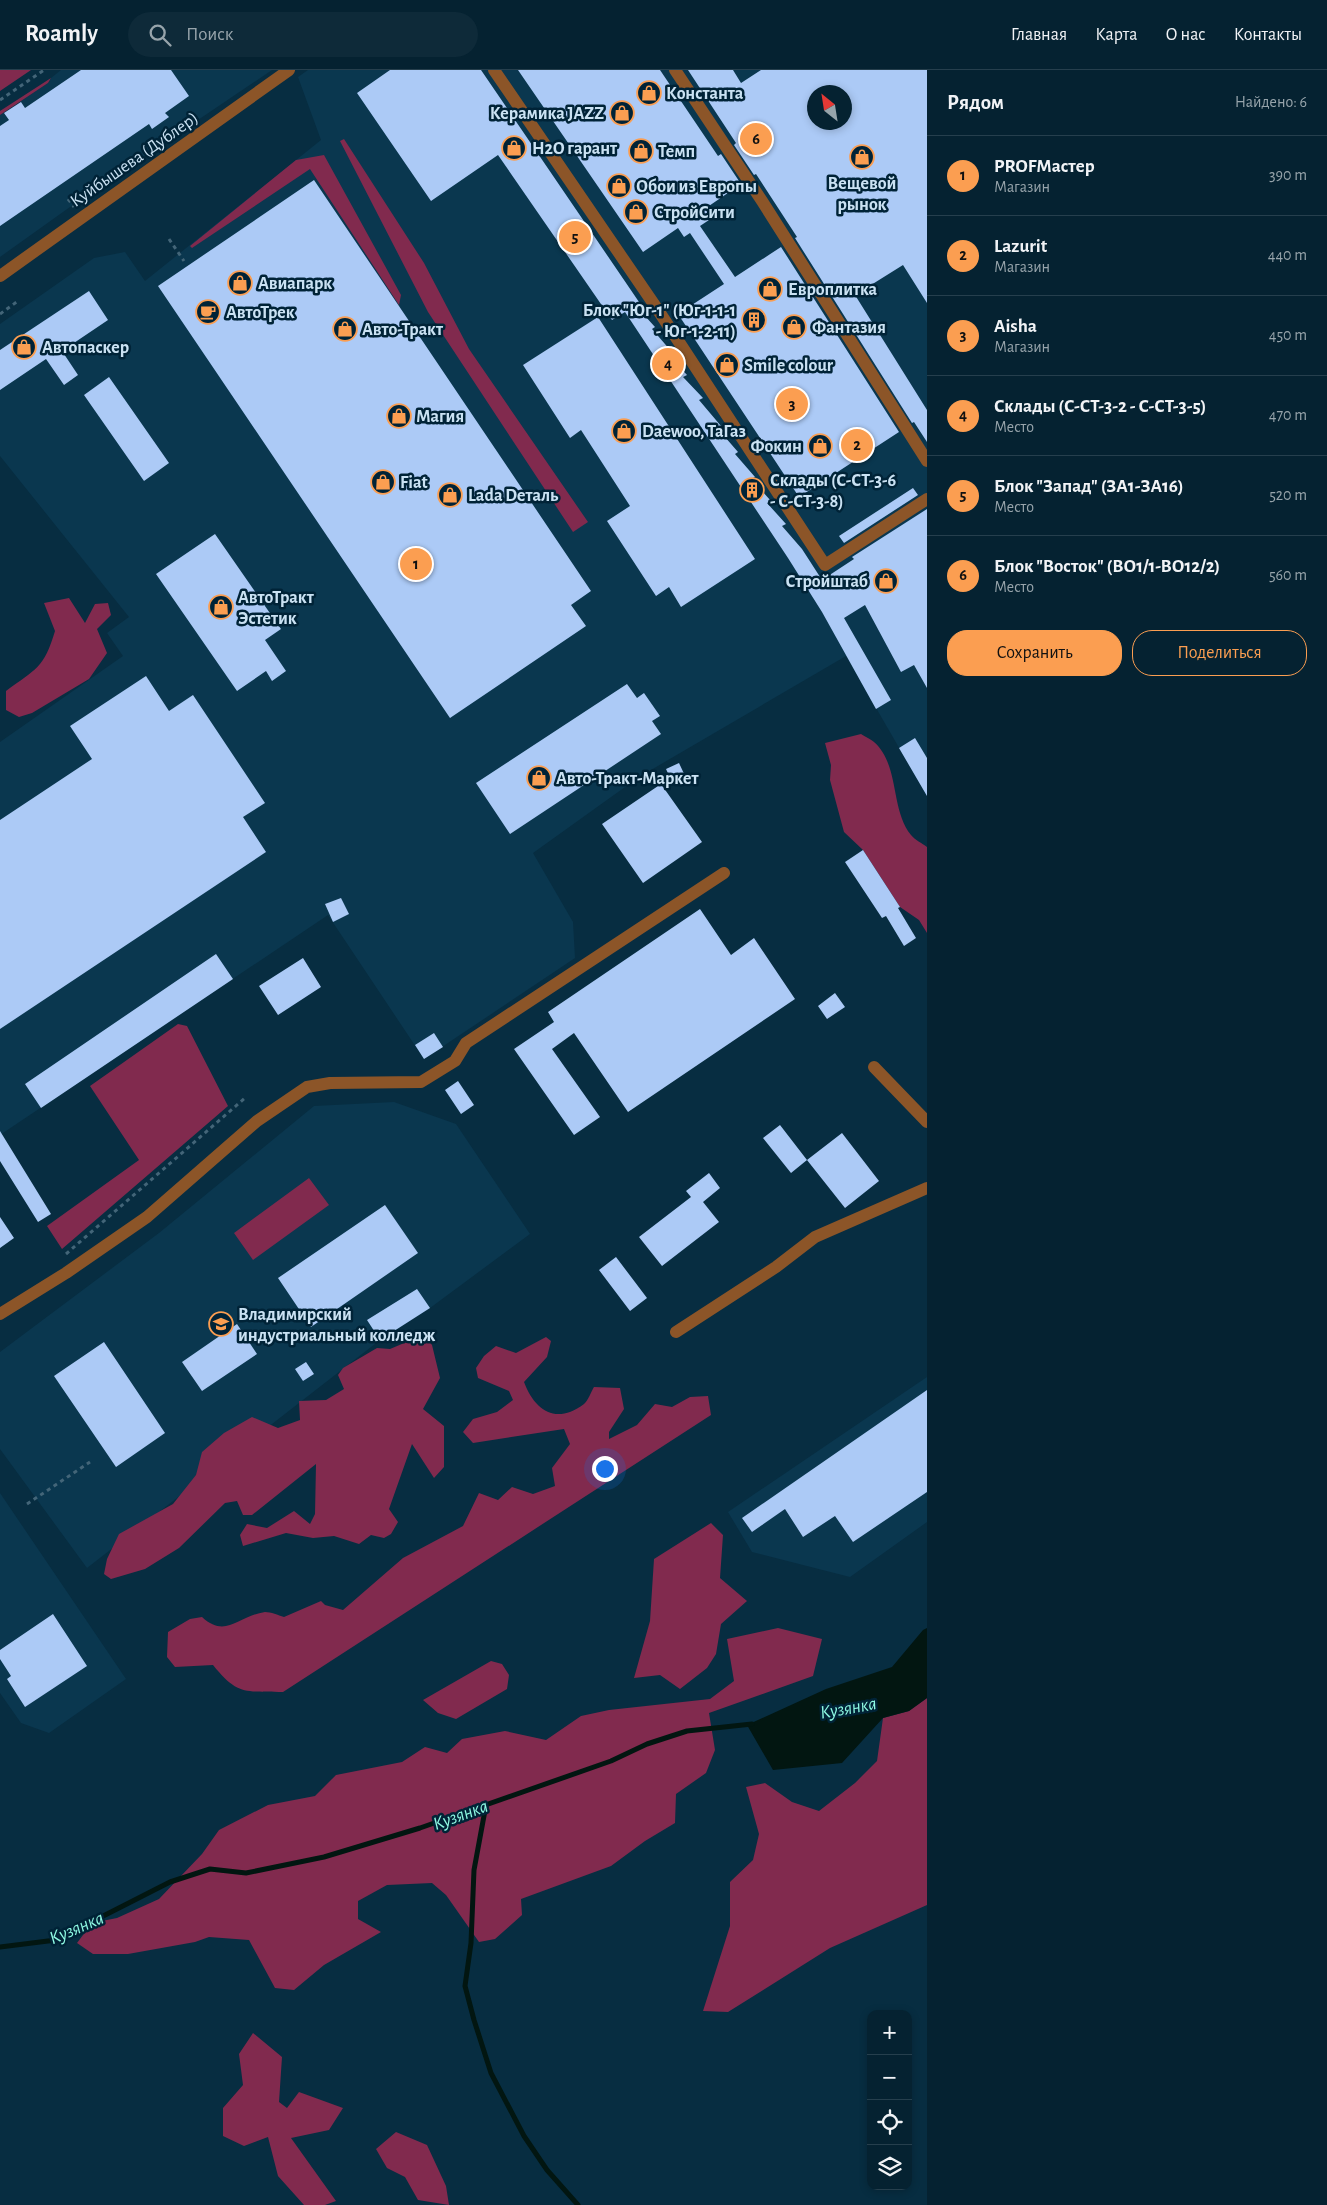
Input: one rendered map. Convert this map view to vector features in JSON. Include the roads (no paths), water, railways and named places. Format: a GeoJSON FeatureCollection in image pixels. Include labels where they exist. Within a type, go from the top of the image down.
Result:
{"type":"FeatureCollection","features":[{"type":"Feature","properties":{"kind":"street","name":"Куйбышева (Дублер)"},"geometry":{"type":"LineString","coordinates":[[0,276],[289,70]]}},
{"type":"Feature","properties":{"kind":"street"},"geometry":{"type":"LineString","coordinates":[[494,70],[660,313],[824,565],[927,499]]}},
{"type":"Feature","properties":{"kind":"street"},"geometry":{"type":"LineString","coordinates":[[675,70],[762,201],[927,460]]}},
{"type":"Feature","properties":{"kind":"street"},"geometry":{"type":"LineString","coordinates":[[0,1314],[66,1273],[147,1218],[257,1121],[307,1087],[330,1083],[421,1082],[455,1061],[466,1043],[724,873]]}},
{"type":"Feature","properties":{"kind":"street"},"geometry":{"type":"LineString","coordinates":[[874,1067],[927,1122]]}},
{"type":"Feature","properties":{"kind":"street"},"geometry":{"type":"LineString","coordinates":[[676,1332],[776,1266],[815,1237],[927,1188]]}},
{"type":"Feature","properties":{"kind":"water"},"geometry":{"type":"Polygon","coordinates":[[[927,1628],[927,1698],[909,1711],[883,1718],[842,1763],[773,1770],[747,1725],[826,1689],[892,1667],[923,1630],[927,1628]]]}},
{"type":"Feature","properties":{"kind":"waterway","name":"Кузянка"},"geometry":{"type":"LineString","coordinates":[[0,1947],[56,1940],[170,1882],[210,1869],[246,1873],[324,1857],[420,1828],[611,1761],[647,1744],[687,1731],[752,1724]]}},
{"type":"Feature","properties":{"kind":"waterway"},"geometry":{"type":"LineString","coordinates":[[486,1805],[474,1870],[471,1943],[465,1986],[491,2073],[524,2136],[547,2170],[578,2205]]}},
{"type":"Feature","properties":{"kind":"place","name":"Константа"},"geometry":{"type":"Point","coordinates":[649,93]}},
{"type":"Feature","properties":{"kind":"place","name":"Керамика JAZZ"},"geometry":{"type":"Point","coordinates":[622,113]}},
{"type":"Feature","properties":{"kind":"place","name":"Блок \"Восток\" (ВО1/1-ВО12/2)"},"geometry":{"type":"Point","coordinates":[756,139]}},
{"type":"Feature","properties":{"kind":"place","name":"H2O гарант"},"geometry":{"type":"Point","coordinates":[514,148]}},
{"type":"Feature","properties":{"kind":"place","name":"Темп"},"geometry":{"type":"Point","coordinates":[641,151]}},
{"type":"Feature","properties":{"kind":"place","name":"Вещевой рынок"},"geometry":{"type":"Point","coordinates":[862,157]}},
{"type":"Feature","properties":{"kind":"place","name":"Обои из Европы"},"geometry":{"type":"Point","coordinates":[619,186]}},
{"type":"Feature","properties":{"kind":"place","name":"СтройСити"},"geometry":{"type":"Point","coordinates":[636,212]}},
{"type":"Feature","properties":{"kind":"place","name":"Блок \"Запад\" (ЗА1-ЗА16)"},"geometry":{"type":"Point","coordinates":[575,237]}},
{"type":"Feature","properties":{"kind":"place","name":"Авиапарк"},"geometry":{"type":"Point","coordinates":[240,283]}},
{"type":"Feature","properties":{"kind":"place","name":"Европлитка"},"geometry":{"type":"Point","coordinates":[770,289]}},
{"type":"Feature","properties":{"kind":"place","name":"АвтоТрек"},"geometry":{"type":"Point","coordinates":[208,312]}},
{"type":"Feature","properties":{"kind":"place","name":"Блок \"Юг-1\" (Юг-1-1-1 - Юг-1-2-11)"},"geometry":{"type":"Point","coordinates":[754,320]}},
{"type":"Feature","properties":{"kind":"place","name":"Фантазия"},"geometry":{"type":"Point","coordinates":[794,327]}},
{"type":"Feature","properties":{"kind":"place","name":"Авто-Тракт"},"geometry":{"type":"Point","coordinates":[345,329]}},
{"type":"Feature","properties":{"kind":"place","name":"Автопаскер"},"geometry":{"type":"Point","coordinates":[24,347]}},
{"type":"Feature","properties":{"kind":"place","name":"Склады (С-СТ-3-2 - С-СТ-3-5)"},"geometry":{"type":"Point","coordinates":[668,364]}},
{"type":"Feature","properties":{"kind":"place","name":"Smile colour"},"geometry":{"type":"Point","coordinates":[727,365]}},
{"type":"Feature","properties":{"kind":"place","name":"Aisha"},"geometry":{"type":"Point","coordinates":[792,404]}},
{"type":"Feature","properties":{"kind":"place","name":"Магия"},"geometry":{"type":"Point","coordinates":[399,416]}},
{"type":"Feature","properties":{"kind":"place","name":"Daewoo, ТаГаз"},"geometry":{"type":"Point","coordinates":[624,431]}},
{"type":"Feature","properties":{"kind":"place","name":"Lazurit"},"geometry":{"type":"Point","coordinates":[857,445]}},
{"type":"Feature","properties":{"kind":"place","name":"Фокин"},"geometry":{"type":"Point","coordinates":[820,446]}},
{"type":"Feature","properties":{"kind":"place","name":"Fiat"},"geometry":{"type":"Point","coordinates":[383,482]}},
{"type":"Feature","properties":{"kind":"place","name":"Склады (С-СТ-3-6 - С-СТ-3-8)"},"geometry":{"type":"Point","coordinates":[752,490]}},
{"type":"Feature","properties":{"kind":"place","name":"Lada Dеталь"},"geometry":{"type":"Point","coordinates":[450,495]}},
{"type":"Feature","properties":{"kind":"place","name":"PROFМастер"},"geometry":{"type":"Point","coordinates":[416,564]}},
{"type":"Feature","properties":{"kind":"place","name":"Стройштаб"},"geometry":{"type":"Point","coordinates":[886,581]}},
{"type":"Feature","properties":{"kind":"place","name":"АвтоТракт Эстетик"},"geometry":{"type":"Point","coordinates":[221,607]}},
{"type":"Feature","properties":{"kind":"place","name":"Авто-Тракт-Маркет"},"geometry":{"type":"Point","coordinates":[539,778]}},
{"type":"Feature","properties":{"kind":"place","name":"Владимирский индустриальный колледж"},"geometry":{"type":"Point","coordinates":[221,1324]}}]}
